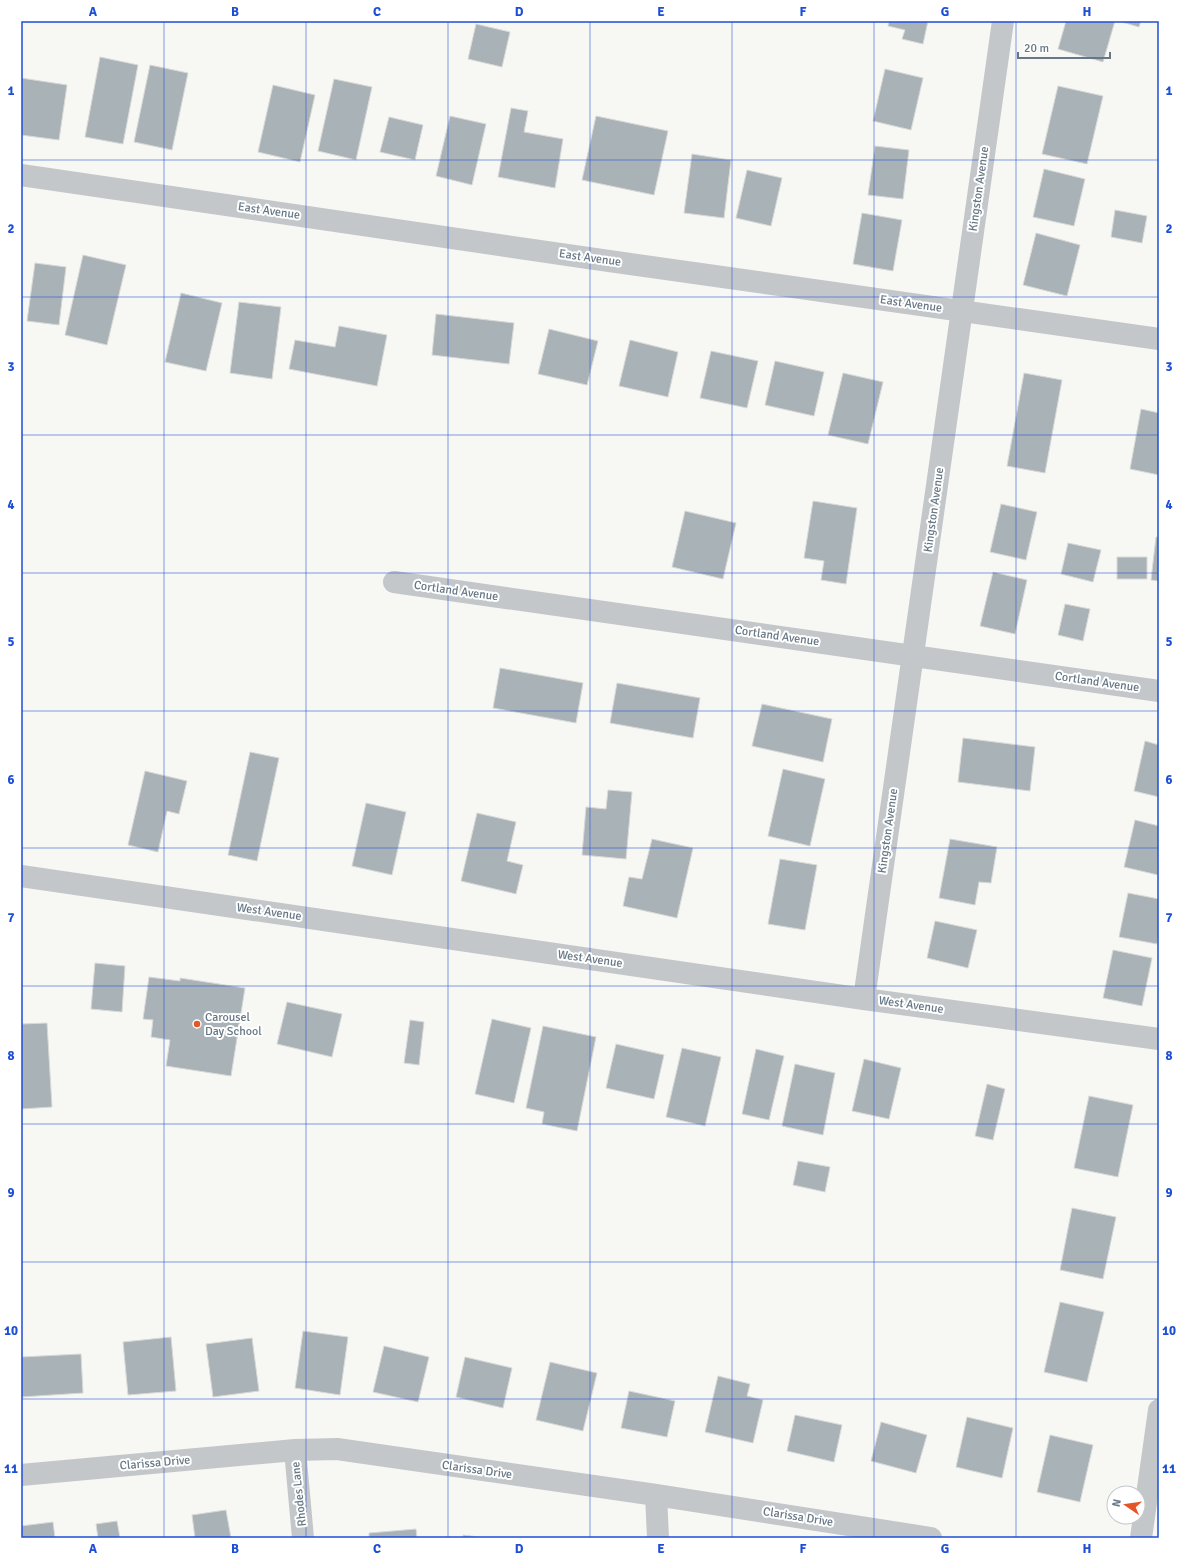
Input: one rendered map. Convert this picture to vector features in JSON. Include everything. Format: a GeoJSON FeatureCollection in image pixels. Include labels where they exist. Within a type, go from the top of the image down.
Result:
{"type":"FeatureCollection","features":[{"type":"Feature","properties":{"kind":"street","name":"Kingston Avenue"},"geometry":{"type":"LineString","coordinates":[[864,999],[1003,21]]}},
{"type":"Feature","properties":{"kind":"street","name":"East Avenue"},"geometry":{"type":"LineString","coordinates":[[21,175],[588,258],[1159,339]]}},
{"type":"Feature","properties":{"kind":"street","name":"Cortland Avenue"},"geometry":{"type":"LineString","coordinates":[[394,582],[1159,691]]}},
{"type":"Feature","properties":{"kind":"street","name":"West Avenue"},"geometry":{"type":"LineString","coordinates":[[21,876],[864,999],[1159,1039]]}},
{"type":"Feature","properties":{"kind":"street"},"geometry":{"type":"LineString","coordinates":[[1141,1538],[1159,1410]]}},
{"type":"Feature","properties":{"kind":"street","name":"Clarissa Drive"},"geometry":{"type":"LineString","coordinates":[[21,1475],[294,1450],[337,1449],[931,1538]]}},
{"type":"Feature","properties":{"kind":"street","name":"Rhodes Lane"},"geometry":{"type":"LineString","coordinates":[[294,1450],[303,1538]]}},
{"type":"Feature","properties":{"kind":"street"},"geometry":{"type":"LineString","coordinates":[[656,1496],[658,1538]]}},
{"type":"Feature","properties":{"kind":"building"},"geometry":{"type":"Polygon","coordinates":[[[889,21],[928,21],[923,44],[902,39],[905,30],[888,26],[889,21]]]}},
{"type":"Feature","properties":{"kind":"building"},"geometry":{"type":"Polygon","coordinates":[[[1066,21],[1115,21],[1103,62],[1058,49],[1066,21]]]}},
{"type":"Feature","properties":{"kind":"building"},"geometry":{"type":"Polygon","coordinates":[[[1118,21],[1141,21],[1139,27],[1118,21]]]}},
{"type":"Feature","properties":{"kind":"building"},"geometry":{"type":"Polygon","coordinates":[[[476,24],[510,32],[502,67],[468,59],[476,24]]]}},
{"type":"Feature","properties":{"kind":"building"},"geometry":{"type":"Polygon","coordinates":[[[100,57],[138,65],[123,144],[85,137],[100,57]]]}},
{"type":"Feature","properties":{"kind":"building"},"geometry":{"type":"Polygon","coordinates":[[[150,65],[188,73],[172,150],[134,142],[150,65]]]}},
{"type":"Feature","properties":{"kind":"building"},"geometry":{"type":"Polygon","coordinates":[[[885,69],[923,78],[911,130],[873,121],[885,69]]]}},
{"type":"Feature","properties":{"kind":"building"},"geometry":{"type":"Polygon","coordinates":[[[21,78],[67,85],[59,140],[21,135],[21,78]]]}},
{"type":"Feature","properties":{"kind":"building"},"geometry":{"type":"Polygon","coordinates":[[[334,79],[372,87],[356,160],[318,151],[334,79]]]}},
{"type":"Feature","properties":{"kind":"building"},"geometry":{"type":"Polygon","coordinates":[[[273,85],[315,95],[300,162],[258,152],[273,85]]]}},
{"type":"Feature","properties":{"kind":"building"},"geometry":{"type":"Polygon","coordinates":[[[1058,86],[1103,96],[1087,164],[1042,154],[1058,86]]]}},
{"type":"Feature","properties":{"kind":"building"},"geometry":{"type":"Polygon","coordinates":[[[511,108],[528,111],[524,132],[563,139],[555,188],[498,177],[511,108]]]}},
{"type":"Feature","properties":{"kind":"building"},"geometry":{"type":"Polygon","coordinates":[[[450,116],[486,124],[472,185],[436,176],[450,116]]]}},
{"type":"Feature","properties":{"kind":"building"},"geometry":{"type":"Polygon","coordinates":[[[596,116],[668,131],[654,195],[582,180],[596,116]]]}},
{"type":"Feature","properties":{"kind":"building"},"geometry":{"type":"Polygon","coordinates":[[[389,117],[423,125],[415,160],[380,152],[389,117]]]}},
{"type":"Feature","properties":{"kind":"building"},"geometry":{"type":"Polygon","coordinates":[[[875,146],[909,150],[903,199],[868,195],[875,146]]]}},
{"type":"Feature","properties":{"kind":"building"},"geometry":{"type":"Polygon","coordinates":[[[692,154],[731,160],[724,218],[684,213],[692,154]]]}},
{"type":"Feature","properties":{"kind":"building"},"geometry":{"type":"Polygon","coordinates":[[[1044,169],[1085,179],[1074,226],[1033,217],[1044,169]]]}},
{"type":"Feature","properties":{"kind":"building"},"geometry":{"type":"Polygon","coordinates":[[[747,170],[782,178],[771,226],[736,218],[747,170]]]}},
{"type":"Feature","properties":{"kind":"building"},"geometry":{"type":"Polygon","coordinates":[[[1115,210],[1147,216],[1142,243],[1111,237],[1115,210]]]}},
{"type":"Feature","properties":{"kind":"building"},"geometry":{"type":"Polygon","coordinates":[[[862,213],[902,220],[893,271],[853,264],[862,213]]]}},
{"type":"Feature","properties":{"kind":"building"},"geometry":{"type":"Polygon","coordinates":[[[1036,233],[1080,245],[1067,296],[1023,285],[1036,233]]]}},
{"type":"Feature","properties":{"kind":"building"},"geometry":{"type":"Polygon","coordinates":[[[83,255],[126,265],[107,345],[65,335],[83,255]]]}},
{"type":"Feature","properties":{"kind":"building"},"geometry":{"type":"Polygon","coordinates":[[[35,263],[66,267],[59,325],[27,321],[35,263]]]}},
{"type":"Feature","properties":{"kind":"building"},"geometry":{"type":"Polygon","coordinates":[[[181,293],[222,303],[206,371],[165,362],[181,293]]]}},
{"type":"Feature","properties":{"kind":"building"},"geometry":{"type":"Polygon","coordinates":[[[239,302],[281,307],[272,379],[230,373],[239,302]]]}},
{"type":"Feature","properties":{"kind":"building"},"geometry":{"type":"Polygon","coordinates":[[[436,314],[514,323],[509,364],[432,355],[436,314]]]}},
{"type":"Feature","properties":{"kind":"building"},"geometry":{"type":"Polygon","coordinates":[[[339,326],[387,335],[377,386],[289,369],[295,340],[335,347],[339,326]]]}},
{"type":"Feature","properties":{"kind":"building"},"geometry":{"type":"Polygon","coordinates":[[[549,329],[598,341],[587,385],[538,374],[549,329]]]}},
{"type":"Feature","properties":{"kind":"building"},"geometry":{"type":"Polygon","coordinates":[[[630,340],[678,352],[668,397],[619,386],[630,340]]]}},
{"type":"Feature","properties":{"kind":"building"},"geometry":{"type":"Polygon","coordinates":[[[711,351],[758,361],[747,408],[700,398],[711,351]]]}},
{"type":"Feature","properties":{"kind":"building"},"geometry":{"type":"Polygon","coordinates":[[[775,361],[824,372],[814,416],[765,405],[775,361]]]}},
{"type":"Feature","properties":{"kind":"building"},"geometry":{"type":"Polygon","coordinates":[[[843,373],[883,382],[868,444],[828,435],[843,373]]]}},
{"type":"Feature","properties":{"kind":"building"},"geometry":{"type":"Polygon","coordinates":[[[1024,373],[1062,380],[1045,473],[1007,466],[1024,373]]]}},
{"type":"Feature","properties":{"kind":"building"},"geometry":{"type":"Polygon","coordinates":[[[1141,409],[1159,413],[1159,475],[1130,469],[1141,409]]]}},
{"type":"Feature","properties":{"kind":"building"},"geometry":{"type":"Polygon","coordinates":[[[813,501],[857,508],[846,584],[821,580],[824,561],[804,558],[813,501]]]}},
{"type":"Feature","properties":{"kind":"building"},"geometry":{"type":"Polygon","coordinates":[[[1001,504],[1037,512],[1026,560],[990,552],[1001,504]]]}},
{"type":"Feature","properties":{"kind":"building"},"geometry":{"type":"Polygon","coordinates":[[[685,511],[736,523],[723,579],[672,567],[685,511]]]}},
{"type":"Feature","properties":{"kind":"building"},"geometry":{"type":"Polygon","coordinates":[[[1156,537],[1159,537],[1159,581],[1151,580],[1156,537]]]}},
{"type":"Feature","properties":{"kind":"building"},"geometry":{"type":"Polygon","coordinates":[[[1068,543],[1101,550],[1093,582],[1061,574],[1068,543]]]}},
{"type":"Feature","properties":{"kind":"building"},"geometry":{"type":"Polygon","coordinates":[[[1117,557],[1147,557],[1147,579],[1117,579],[1117,557]]]}},
{"type":"Feature","properties":{"kind":"building"},"geometry":{"type":"Polygon","coordinates":[[[993,572],[1027,580],[1015,634],[980,626],[993,572]]]}},
{"type":"Feature","properties":{"kind":"building"},"geometry":{"type":"Polygon","coordinates":[[[1065,604],[1090,609],[1083,641],[1058,635],[1065,604]]]}},
{"type":"Feature","properties":{"kind":"building"},"geometry":{"type":"Polygon","coordinates":[[[500,668],[583,683],[576,723],[493,708],[500,668]]]}},
{"type":"Feature","properties":{"kind":"building"},"geometry":{"type":"Polygon","coordinates":[[[617,683],[700,698],[693,738],[610,723],[617,683]]]}},
{"type":"Feature","properties":{"kind":"building"},"geometry":{"type":"Polygon","coordinates":[[[762,704],[832,719],[823,762],[752,746],[762,704]]]}},
{"type":"Feature","properties":{"kind":"building"},"geometry":{"type":"Polygon","coordinates":[[[963,738],[1035,747],[1030,791],[958,782],[963,738]]]}},
{"type":"Feature","properties":{"kind":"building"},"geometry":{"type":"Polygon","coordinates":[[[1145,741],[1159,745],[1159,797],[1134,791],[1145,741]]]}},
{"type":"Feature","properties":{"kind":"building"},"geometry":{"type":"Polygon","coordinates":[[[250,752],[279,758],[257,861],[228,855],[250,752]]]}},
{"type":"Feature","properties":{"kind":"building"},"geometry":{"type":"Polygon","coordinates":[[[783,769],[825,779],[810,846],[768,836],[783,769]]]}},
{"type":"Feature","properties":{"kind":"building"},"geometry":{"type":"Polygon","coordinates":[[[145,771],[187,781],[179,814],[167,811],[158,852],[128,845],[145,771]]]}},
{"type":"Feature","properties":{"kind":"building"},"geometry":{"type":"Polygon","coordinates":[[[608,790],[632,792],[626,859],[582,855],[586,807],[606,809],[608,790]]]}},
{"type":"Feature","properties":{"kind":"building"},"geometry":{"type":"Polygon","coordinates":[[[366,803],[406,812],[392,875],[352,866],[366,803]]]}},
{"type":"Feature","properties":{"kind":"building"},"geometry":{"type":"Polygon","coordinates":[[[477,813],[516,822],[507,861],[523,865],[516,894],[461,881],[477,813]]]}},
{"type":"Feature","properties":{"kind":"building"},"geometry":{"type":"Polygon","coordinates":[[[1135,820],[1159,826],[1158,875],[1124,867],[1135,820]]]}},
{"type":"Feature","properties":{"kind":"building"},"geometry":{"type":"Polygon","coordinates":[[[652,839],[693,848],[677,918],[623,906],[629,877],[642,879],[652,839]]]}},
{"type":"Feature","properties":{"kind":"building"},"geometry":{"type":"Polygon","coordinates":[[[950,839],[997,847],[991,883],[979,882],[975,905],[939,898],[950,839]]]}},
{"type":"Feature","properties":{"kind":"building"},"geometry":{"type":"Polygon","coordinates":[[[780,859],[817,865],[805,930],[768,924],[780,859]]]}},
{"type":"Feature","properties":{"kind":"building"},"geometry":{"type":"Polygon","coordinates":[[[1128,893],[1159,899],[1159,933],[1157,944],[1119,937],[1128,893]]]}},
{"type":"Feature","properties":{"kind":"building"},"geometry":{"type":"Polygon","coordinates":[[[935,921],[977,930],[968,968],[927,958],[935,921]]]}},
{"type":"Feature","properties":{"kind":"building"},"geometry":{"type":"Polygon","coordinates":[[[1113,950],[1152,958],[1142,1006],[1103,998],[1113,950]]]}},
{"type":"Feature","properties":{"kind":"building"},"geometry":{"type":"Polygon","coordinates":[[[95,963],[125,966],[122,1012],[91,1009],[95,963]]]}},
{"type":"Feature","properties":{"kind":"building","name":"Carousel Day School"},"geometry":{"type":"Polygon","coordinates":[[[149,977],[180,981],[180,978],[245,988],[231,1076],[166,1066],[170,1040],[151,1037],[153,1020],[143,1019],[149,977]]]}},
{"type":"Feature","properties":{"kind":"building"},"geometry":{"type":"Polygon","coordinates":[[[287,1002],[342,1014],[332,1057],[277,1044],[287,1002]]]}},
{"type":"Feature","properties":{"kind":"building"},"geometry":{"type":"Polygon","coordinates":[[[492,1019],[531,1028],[514,1103],[475,1094],[492,1019]]]}},
{"type":"Feature","properties":{"kind":"building"},"geometry":{"type":"Polygon","coordinates":[[[410,1020],[424,1022],[419,1065],[404,1063],[410,1020]]]}},
{"type":"Feature","properties":{"kind":"building"},"geometry":{"type":"Polygon","coordinates":[[[47,1023],[52,1107],[21,1109],[21,1024],[47,1023]]]}},
{"type":"Feature","properties":{"kind":"building"},"geometry":{"type":"Polygon","coordinates":[[[543,1026],[596,1037],[577,1131],[542,1124],[544,1112],[526,1108],[543,1026]]]}},
{"type":"Feature","properties":{"kind":"building"},"geometry":{"type":"Polygon","coordinates":[[[616,1044],[664,1055],[654,1099],[606,1088],[616,1044]]]}},
{"type":"Feature","properties":{"kind":"building"},"geometry":{"type":"Polygon","coordinates":[[[682,1048],[721,1057],[705,1126],[666,1117],[682,1048]]]}},
{"type":"Feature","properties":{"kind":"building"},"geometry":{"type":"Polygon","coordinates":[[[756,1049],[784,1056],[769,1120],[742,1114],[756,1049]]]}},
{"type":"Feature","properties":{"kind":"building"},"geometry":{"type":"Polygon","coordinates":[[[864,1059],[901,1068],[889,1119],[852,1111],[864,1059]]]}},
{"type":"Feature","properties":{"kind":"building"},"geometry":{"type":"Polygon","coordinates":[[[795,1064],[835,1073],[823,1135],[782,1126],[795,1064]]]}},
{"type":"Feature","properties":{"kind":"building"},"geometry":{"type":"Polygon","coordinates":[[[987,1084],[1005,1089],[993,1140],[975,1136],[987,1084]]]}},
{"type":"Feature","properties":{"kind":"building"},"geometry":{"type":"Polygon","coordinates":[[[1089,1096],[1133,1105],[1118,1177],[1074,1168],[1089,1096]]]}},
{"type":"Feature","properties":{"kind":"building"},"geometry":{"type":"Polygon","coordinates":[[[798,1161],[830,1167],[825,1192],[793,1185],[798,1161]]]}},
{"type":"Feature","properties":{"kind":"building"},"geometry":{"type":"Polygon","coordinates":[[[1072,1208],[1116,1217],[1103,1279],[1060,1270],[1072,1208]]]}},
{"type":"Feature","properties":{"kind":"building"},"geometry":{"type":"Polygon","coordinates":[[[1060,1302],[1104,1312],[1087,1382],[1044,1372],[1060,1302]]]}},
{"type":"Feature","properties":{"kind":"building"},"geometry":{"type":"Polygon","coordinates":[[[303,1331],[348,1337],[340,1395],[295,1388],[303,1331]]]}},
{"type":"Feature","properties":{"kind":"building"},"geometry":{"type":"Polygon","coordinates":[[[171,1337],[176,1391],[128,1395],[123,1342],[171,1337]]]}},
{"type":"Feature","properties":{"kind":"building"},"geometry":{"type":"Polygon","coordinates":[[[252,1338],[259,1391],[213,1397],[206,1344],[252,1338]]]}},
{"type":"Feature","properties":{"kind":"building"},"geometry":{"type":"Polygon","coordinates":[[[384,1346],[429,1357],[418,1402],[373,1392],[384,1346]]]}},
{"type":"Feature","properties":{"kind":"building"},"geometry":{"type":"Polygon","coordinates":[[[81,1354],[83,1393],[21,1397],[21,1357],[81,1354]]]}},
{"type":"Feature","properties":{"kind":"building"},"geometry":{"type":"Polygon","coordinates":[[[465,1357],[512,1368],[503,1408],[456,1397],[465,1357]]]}},
{"type":"Feature","properties":{"kind":"building"},"geometry":{"type":"Polygon","coordinates":[[[550,1362],[597,1373],[583,1431],[536,1420],[550,1362]]]}},
{"type":"Feature","properties":{"kind":"building"},"geometry":{"type":"Polygon","coordinates":[[[718,1376],[750,1384],[747,1396],[763,1400],[753,1443],[705,1432],[718,1376]]]}},
{"type":"Feature","properties":{"kind":"building"},"geometry":{"type":"Polygon","coordinates":[[[629,1391],[675,1401],[667,1437],[621,1428],[629,1391]]]}},
{"type":"Feature","properties":{"kind":"building"},"geometry":{"type":"Polygon","coordinates":[[[795,1415],[842,1425],[834,1462],[787,1451],[795,1415]]]}},
{"type":"Feature","properties":{"kind":"building"},"geometry":{"type":"Polygon","coordinates":[[[967,1417],[1013,1428],[1002,1478],[956,1467],[967,1417]]]}},
{"type":"Feature","properties":{"kind":"building"},"geometry":{"type":"Polygon","coordinates":[[[881,1422],[927,1435],[916,1473],[871,1461],[881,1422]]]}},
{"type":"Feature","properties":{"kind":"building"},"geometry":{"type":"Polygon","coordinates":[[[1050,1435],[1093,1445],[1080,1502],[1037,1492],[1050,1435]]]}},
{"type":"Feature","properties":{"kind":"building"},"geometry":{"type":"Polygon","coordinates":[[[226,1510],[231,1538],[195,1538],[192,1515],[226,1510]]]}},
{"type":"Feature","properties":{"kind":"building"},"geometry":{"type":"Polygon","coordinates":[[[117,1521],[120,1538],[98,1538],[96,1524],[117,1521]]]}},
{"type":"Feature","properties":{"kind":"building"},"geometry":{"type":"Polygon","coordinates":[[[53,1522],[55,1538],[22,1538],[21,1526],[53,1522]]]}},
{"type":"Feature","properties":{"kind":"building"},"geometry":{"type":"Polygon","coordinates":[[[416,1529],[417,1538],[369,1538],[369,1533],[416,1529]]]}},
{"type":"Feature","properties":{"kind":"building"},"geometry":{"type":"Polygon","coordinates":[[[463,1535],[487,1538],[463,1538],[463,1535]]]}},
{"type":"Feature","properties":{"kind":"place","name":"Carousel Day School"},"geometry":{"type":"Point","coordinates":[197,1024]}}]}
